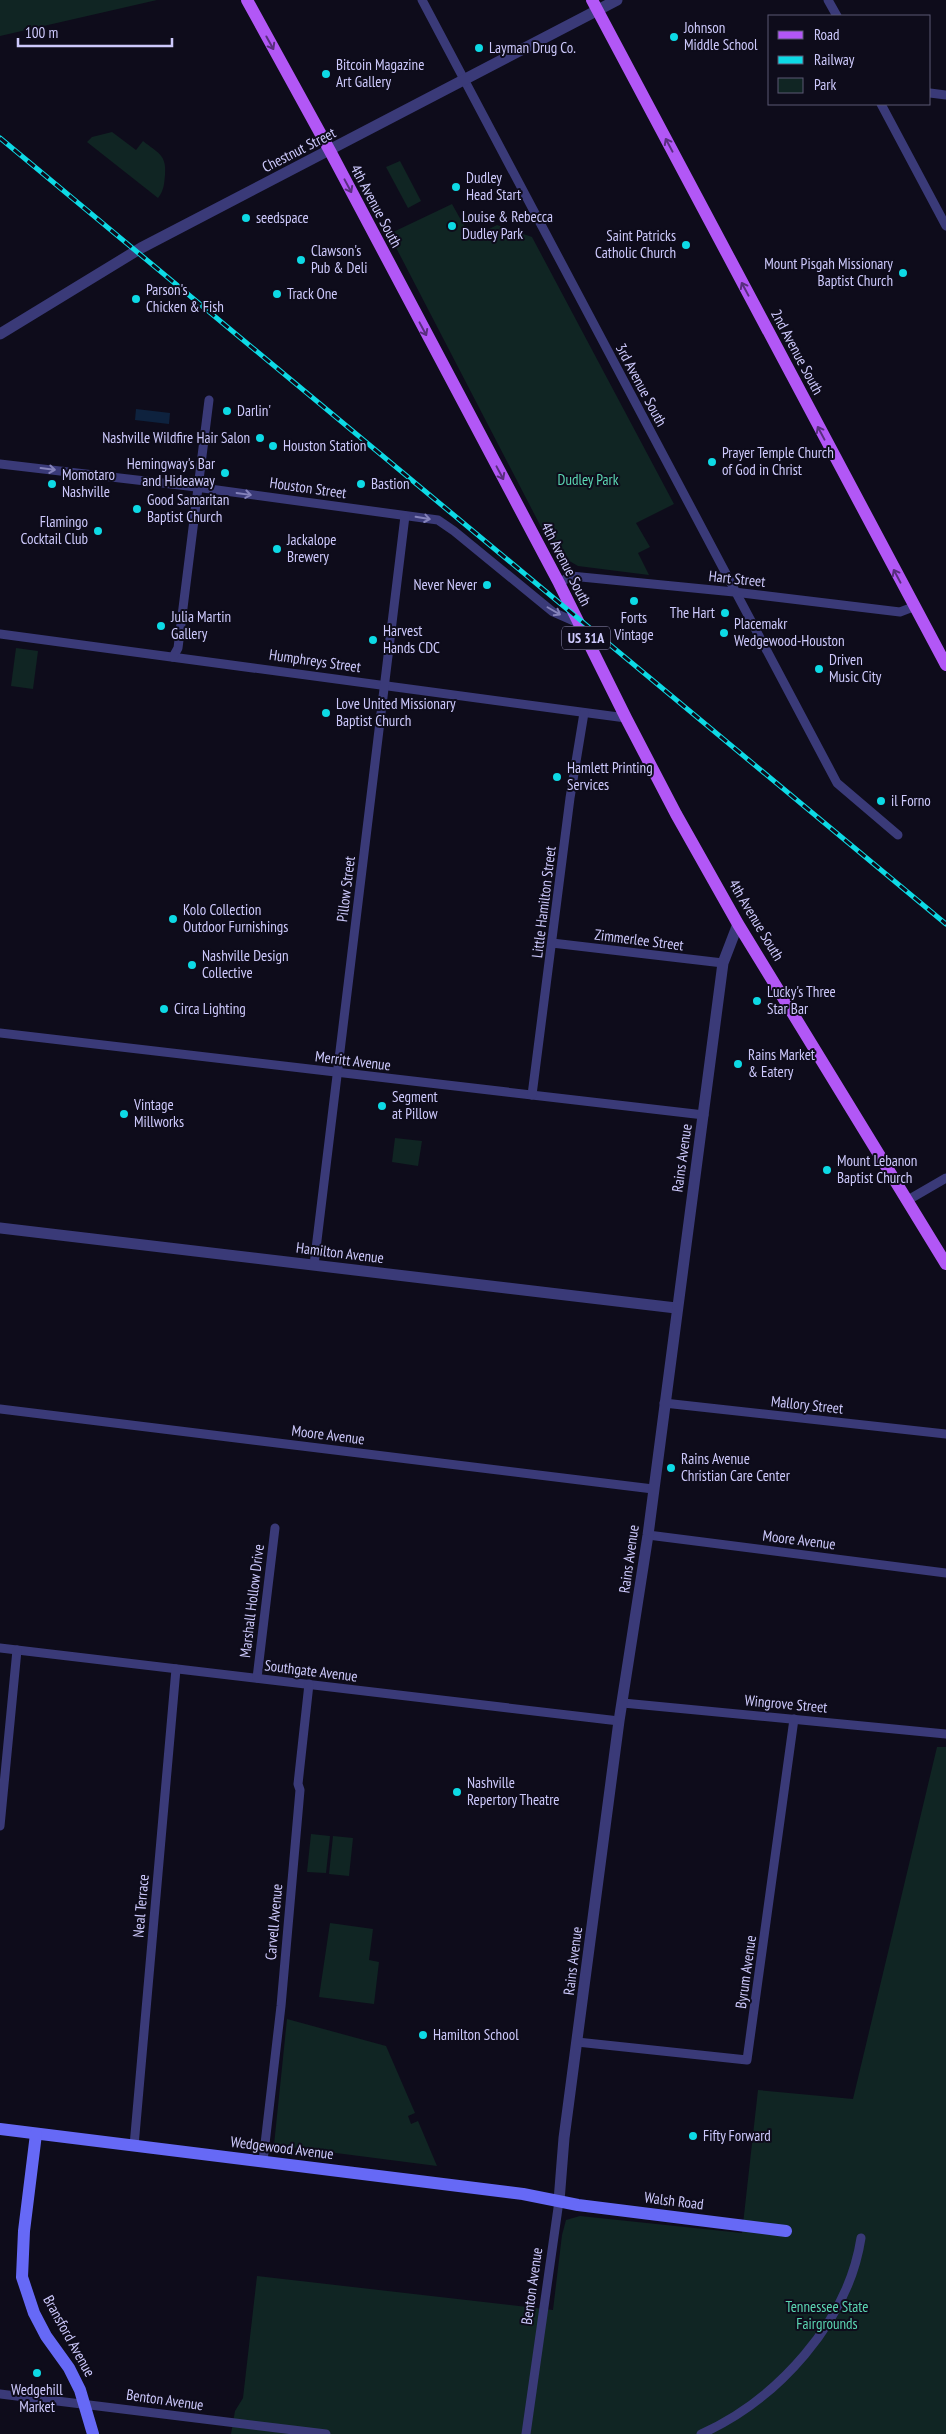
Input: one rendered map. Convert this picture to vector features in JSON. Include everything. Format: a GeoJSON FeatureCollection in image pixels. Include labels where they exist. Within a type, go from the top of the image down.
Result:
{"type":"FeatureCollection","features":[{"type":"Feature","properties":{"kind":"main road","name":"4th Avenue South"},"geometry":{"type":"LineString","coordinates":[[247,0],[330,151],[559,583],[626,718],[738,924],[946,1264]]}},
{"type":"Feature","properties":{"kind":"main road","name":"2nd Avenue South"},"geometry":{"type":"LineString","coordinates":[[595,5],[913,607],[946,665]]}},
{"type":"Feature","properties":{"kind":"main road","name":"Wedgewood Avenue"},"geometry":{"type":"LineString","coordinates":[[0,2129],[523,2194],[559,2201]]}},
{"type":"Feature","properties":{"kind":"main road","name":"Bransford Avenue"},"geometry":{"type":"LineString","coordinates":[[36,2134],[24,2231],[22,2277],[34,2313],[46,2336],[69,2368],[84,2403],[93,2434]]}},
{"type":"Feature","properties":{"kind":"main road","name":"Walsh Road"},"geometry":{"type":"LineString","coordinates":[[559,2201],[786,2231]]}},
{"type":"Feature","properties":{"kind":"street","name":"3rd Avenue South"},"geometry":{"type":"LineString","coordinates":[[422,0],[836,783],[898,835]]}},
{"type":"Feature","properties":{"kind":"street","name":"Chestnut Street"},"geometry":{"type":"LineString","coordinates":[[0,334],[136,251],[465,79],[595,5],[617,0]]}},
{"type":"Feature","properties":{"kind":"street"},"geometry":{"type":"LineString","coordinates":[[828,0],[836,15]]}},
{"type":"Feature","properties":{"kind":"street"},"geometry":{"type":"LineString","coordinates":[[931,93],[946,95]]}},
{"type":"Feature","properties":{"kind":"street"},"geometry":{"type":"LineString","coordinates":[[882,105],[946,226]]}},
{"type":"Feature","properties":{"kind":"street"},"geometry":{"type":"LineString","coordinates":[[173,657],[178,648],[209,400]]}},
{"type":"Feature","properties":{"kind":"street","name":"Houston Street"},"geometry":{"type":"LineString","coordinates":[[0,464],[438,520],[552,612],[578,624]]}},
{"type":"Feature","properties":{"kind":"street","name":"Pillow Street"},"geometry":{"type":"LineString","coordinates":[[314,1265],[406,516]]}},
{"type":"Feature","properties":{"kind":"street","name":"Hart Street"},"geometry":{"type":"LineString","coordinates":[[559,583],[571,576],[734,592],[900,612],[913,607]]}},
{"type":"Feature","properties":{"kind":"street","name":"Humphreys Street"},"geometry":{"type":"LineString","coordinates":[[0,634],[626,718]]}},
{"type":"Feature","properties":{"kind":"street","name":"Little Hamilton Street"},"geometry":{"type":"LineString","coordinates":[[532,1095],[584,713]]}},
{"type":"Feature","properties":{"kind":"street","name":"Rains Avenue"},"geometry":{"type":"LineString","coordinates":[[559,2201],[564,2138],[619,1720],[648,1535],[676,1308],[704,1115],[723,963],[738,924]]}},
{"type":"Feature","properties":{"kind":"street","name":"Zimmerlee Street"},"geometry":{"type":"LineString","coordinates":[[552,943],[723,963]]}},
{"type":"Feature","properties":{"kind":"street","name":"Merritt Avenue"},"geometry":{"type":"LineString","coordinates":[[0,1034],[704,1115]]}},
{"type":"Feature","properties":{"kind":"street"},"geometry":{"type":"LineString","coordinates":[[908,1200],[946,1178]]}},
{"type":"Feature","properties":{"kind":"street","name":"Hamilton Avenue"},"geometry":{"type":"LineString","coordinates":[[0,1228],[676,1308]]}},
{"type":"Feature","properties":{"kind":"street","name":"Mallory Street"},"geometry":{"type":"LineString","coordinates":[[664,1402],[946,1434]]}},
{"type":"Feature","properties":{"kind":"street","name":"Moore Avenue"},"geometry":{"type":"LineString","coordinates":[[0,1409],[653,1488]]}},
{"type":"Feature","properties":{"kind":"street","name":"Marshall Hollow Drive"},"geometry":{"type":"LineString","coordinates":[[257,1678],[276,1528]]}},
{"type":"Feature","properties":{"kind":"street","name":"Moore Avenue"},"geometry":{"type":"LineString","coordinates":[[648,1535],[946,1572]]}},
{"type":"Feature","properties":{"kind":"street","name":"Southgate Avenue"},"geometry":{"type":"LineString","coordinates":[[0,1648],[619,1720]]}},
{"type":"Feature","properties":{"kind":"street"},"geometry":{"type":"LineString","coordinates":[[0,1826],[17,1650]]}},
{"type":"Feature","properties":{"kind":"street","name":"Neal Terrace"},"geometry":{"type":"LineString","coordinates":[[134,2146],[176,1669]]}},
{"type":"Feature","properties":{"kind":"street","name":"Carvell Avenue"},"geometry":{"type":"LineString","coordinates":[[264,2161],[281,2006],[300,1790],[298,1784],[309,1684]]}},
{"type":"Feature","properties":{"kind":"street","name":"Wingrove Street"},"geometry":{"type":"LineString","coordinates":[[623,1703],[946,1734]]}},
{"type":"Feature","properties":{"kind":"street","name":"Byrum Avenue"},"geometry":{"type":"LineString","coordinates":[[577,2042],[748,2060],[794,1718]]}},
{"type":"Feature","properties":{"kind":"street","name":"Benton Avenue"},"geometry":{"type":"LineString","coordinates":[[526,2434],[559,2201]]}},
{"type":"Feature","properties":{"kind":"street"},"geometry":{"type":"LineString","coordinates":[[701,2434],[723,2424],[757,2401],[809,2348],[842,2298],[852,2275],[861,2238]]}},
{"type":"Feature","properties":{"kind":"street","name":"Benton Avenue"},"geometry":{"type":"LineString","coordinates":[[0,2394],[326,2434]]}},
{"type":"Feature","properties":{"kind":"green space"},"geometry":{"type":"Polygon","coordinates":[[[0,0],[157,0],[0,36],[0,0]]]}},
{"type":"Feature","properties":{"kind":"green space"},"geometry":{"type":"Polygon","coordinates":[[[112,132],[136,150],[143,141],[163,159],[165,163],[164,185],[158,198],[87,142],[92,137],[112,132]]]}},
{"type":"Feature","properties":{"kind":"green space"},"geometry":{"type":"Polygon","coordinates":[[[400,161],[421,201],[408,208],[386,167],[400,161]]]}},
{"type":"Feature","properties":{"kind":"green space","name":"Dudley Park"},"geometry":{"type":"Polygon","coordinates":[[[452,204],[471,238],[497,225],[532,237],[674,504],[636,523],[650,547],[638,553],[649,575],[578,566],[554,552],[389,234],[452,204]]]}},
{"type":"Feature","properties":{"kind":"green space"},"geometry":{"type":"Polygon","coordinates":[[[16,648],[38,651],[33,689],[11,686],[16,648]]]}},
{"type":"Feature","properties":{"kind":"green space"},"geometry":{"type":"Polygon","coordinates":[[[395,1138],[422,1141],[418,1166],[392,1162],[395,1138]]]}},
{"type":"Feature","properties":{"kind":"green space","name":"Tennessee State Fairgrounds"},"geometry":{"type":"Polygon","coordinates":[[[937,1747],[946,1747],[946,2434],[231,2434],[235,2411],[243,2398],[257,2276],[553,2310],[562,2235],[566,2220],[580,2216],[742,2233],[758,2090],[853,2099],[937,1747]]]}},
{"type":"Feature","properties":{"kind":"green space"},"geometry":{"type":"Polygon","coordinates":[[[311,1834],[330,1836],[326,1873],[307,1872],[311,1834]]]}},
{"type":"Feature","properties":{"kind":"green space"},"geometry":{"type":"Polygon","coordinates":[[[333,1836],[353,1838],[349,1876],[329,1874],[333,1836]]]}},
{"type":"Feature","properties":{"kind":"green space"},"geometry":{"type":"Polygon","coordinates":[[[330,1923],[373,1929],[369,1960],[379,1962],[374,2004],[319,1997],[330,1923]]]}},
{"type":"Feature","properties":{"kind":"green space"},"geometry":{"type":"Polygon","coordinates":[[[287,2019],[386,2046],[415,2113],[408,2116],[411,2124],[418,2121],[437,2166],[274,2145],[287,2019]]]}},
{"type":"Feature","properties":{"kind":"water"},"geometry":{"type":"Polygon","coordinates":[[[136,409],[170,413],[169,424],[135,420],[136,409]]]}},
{"type":"Feature","properties":{"kind":"railway"},"geometry":{"type":"LineString","coordinates":[[0,138],[946,924]]}},
{"type":"Feature","properties":{"kind":"place","name":"Johnson Middle School"},"geometry":{"type":"Point","coordinates":[674,37]}},
{"type":"Feature","properties":{"kind":"place","name":"Layman Drug Co."},"geometry":{"type":"Point","coordinates":[479,48]}},
{"type":"Feature","properties":{"kind":"place","name":"Bitcoin Magazine Art Gallery"},"geometry":{"type":"Point","coordinates":[326,74]}},
{"type":"Feature","properties":{"kind":"place","name":"Dudley Head Start"},"geometry":{"type":"Point","coordinates":[456,187]}},
{"type":"Feature","properties":{"kind":"place","name":"seedspace"},"geometry":{"type":"Point","coordinates":[246,218]}},
{"type":"Feature","properties":{"kind":"place","name":"Louise & Rebecca Dudley Park"},"geometry":{"type":"Point","coordinates":[452,226]}},
{"type":"Feature","properties":{"kind":"place","name":"Saint Patricks Catholic Church"},"geometry":{"type":"Point","coordinates":[686,245]}},
{"type":"Feature","properties":{"kind":"place","name":"Clawson's Pub & Deli"},"geometry":{"type":"Point","coordinates":[301,260]}},
{"type":"Feature","properties":{"kind":"place","name":"Mount Pisgah Missionary Baptist Church"},"geometry":{"type":"Point","coordinates":[903,273]}},
{"type":"Feature","properties":{"kind":"place","name":"Track One"},"geometry":{"type":"Point","coordinates":[277,294]}},
{"type":"Feature","properties":{"kind":"place","name":"Parson's Chicken & Fish"},"geometry":{"type":"Point","coordinates":[136,299]}},
{"type":"Feature","properties":{"kind":"place","name":"Darlin'"},"geometry":{"type":"Point","coordinates":[227,411]}},
{"type":"Feature","properties":{"kind":"place","name":"Nashville Wildfire Hair Salon"},"geometry":{"type":"Point","coordinates":[260,438]}},
{"type":"Feature","properties":{"kind":"place","name":"Houston Station"},"geometry":{"type":"Point","coordinates":[273,446]}},
{"type":"Feature","properties":{"kind":"place","name":"Prayer Temple Church of God in Christ"},"geometry":{"type":"Point","coordinates":[712,462]}},
{"type":"Feature","properties":{"kind":"place","name":"Hemingway's Bar and Hideaway"},"geometry":{"type":"Point","coordinates":[225,473]}},
{"type":"Feature","properties":{"kind":"place","name":"Momotaro Nashville"},"geometry":{"type":"Point","coordinates":[52,484]}},
{"type":"Feature","properties":{"kind":"place","name":"Bastion"},"geometry":{"type":"Point","coordinates":[361,484]}},
{"type":"Feature","properties":{"kind":"place","name":"Good Samaritan Baptist Church"},"geometry":{"type":"Point","coordinates":[137,509]}},
{"type":"Feature","properties":{"kind":"place","name":"Flamingo Cocktail Club"},"geometry":{"type":"Point","coordinates":[98,531]}},
{"type":"Feature","properties":{"kind":"place","name":"Jackalope Brewery"},"geometry":{"type":"Point","coordinates":[277,549]}},
{"type":"Feature","properties":{"kind":"place","name":"Never Never"},"geometry":{"type":"Point","coordinates":[487,585]}},
{"type":"Feature","properties":{"kind":"place","name":"Forts Vintage"},"geometry":{"type":"Point","coordinates":[634,601]}},
{"type":"Feature","properties":{"kind":"place","name":"The Hart"},"geometry":{"type":"Point","coordinates":[725,613]}},
{"type":"Feature","properties":{"kind":"place","name":"Julia Martin Gallery"},"geometry":{"type":"Point","coordinates":[161,626]}},
{"type":"Feature","properties":{"kind":"place","name":"Placemakr Wedgewood-Houston"},"geometry":{"type":"Point","coordinates":[724,633]}},
{"type":"Feature","properties":{"kind":"place","name":"Harvest Hands CDC"},"geometry":{"type":"Point","coordinates":[373,640]}},
{"type":"Feature","properties":{"kind":"place","name":"Driven Music City"},"geometry":{"type":"Point","coordinates":[819,669]}},
{"type":"Feature","properties":{"kind":"place","name":"Love United Missionary Baptist Church"},"geometry":{"type":"Point","coordinates":[326,713]}},
{"type":"Feature","properties":{"kind":"place","name":"Hamlett Printing Services"},"geometry":{"type":"Point","coordinates":[557,777]}},
{"type":"Feature","properties":{"kind":"place","name":"il Forno"},"geometry":{"type":"Point","coordinates":[881,801]}},
{"type":"Feature","properties":{"kind":"place","name":"Kolo Collection Outdoor Furnishings"},"geometry":{"type":"Point","coordinates":[173,919]}},
{"type":"Feature","properties":{"kind":"place","name":"Nashville Design Collective"},"geometry":{"type":"Point","coordinates":[192,965]}},
{"type":"Feature","properties":{"kind":"place","name":"Lucky's Three Star Bar"},"geometry":{"type":"Point","coordinates":[757,1001]}},
{"type":"Feature","properties":{"kind":"place","name":"Circa Lighting"},"geometry":{"type":"Point","coordinates":[164,1009]}},
{"type":"Feature","properties":{"kind":"place","name":"Rains Market & Eatery"},"geometry":{"type":"Point","coordinates":[738,1064]}},
{"type":"Feature","properties":{"kind":"place","name":"Segment at Pillow"},"geometry":{"type":"Point","coordinates":[382,1106]}},
{"type":"Feature","properties":{"kind":"place","name":"Vintage Millworks"},"geometry":{"type":"Point","coordinates":[124,1114]}},
{"type":"Feature","properties":{"kind":"place","name":"Mount Lebanon Baptist Church"},"geometry":{"type":"Point","coordinates":[827,1170]}},
{"type":"Feature","properties":{"kind":"place","name":"Rains Avenue Christian Care Center"},"geometry":{"type":"Point","coordinates":[671,1468]}},
{"type":"Feature","properties":{"kind":"place","name":"Nashville Repertory Theatre"},"geometry":{"type":"Point","coordinates":[457,1792]}},
{"type":"Feature","properties":{"kind":"place","name":"Hamilton School"},"geometry":{"type":"Point","coordinates":[423,2035]}},
{"type":"Feature","properties":{"kind":"place","name":"Fifty Forward"},"geometry":{"type":"Point","coordinates":[693,2136]}},
{"type":"Feature","properties":{"kind":"place","name":"Wedgehill Market"},"geometry":{"type":"Point","coordinates":[37,2373]}}]}
